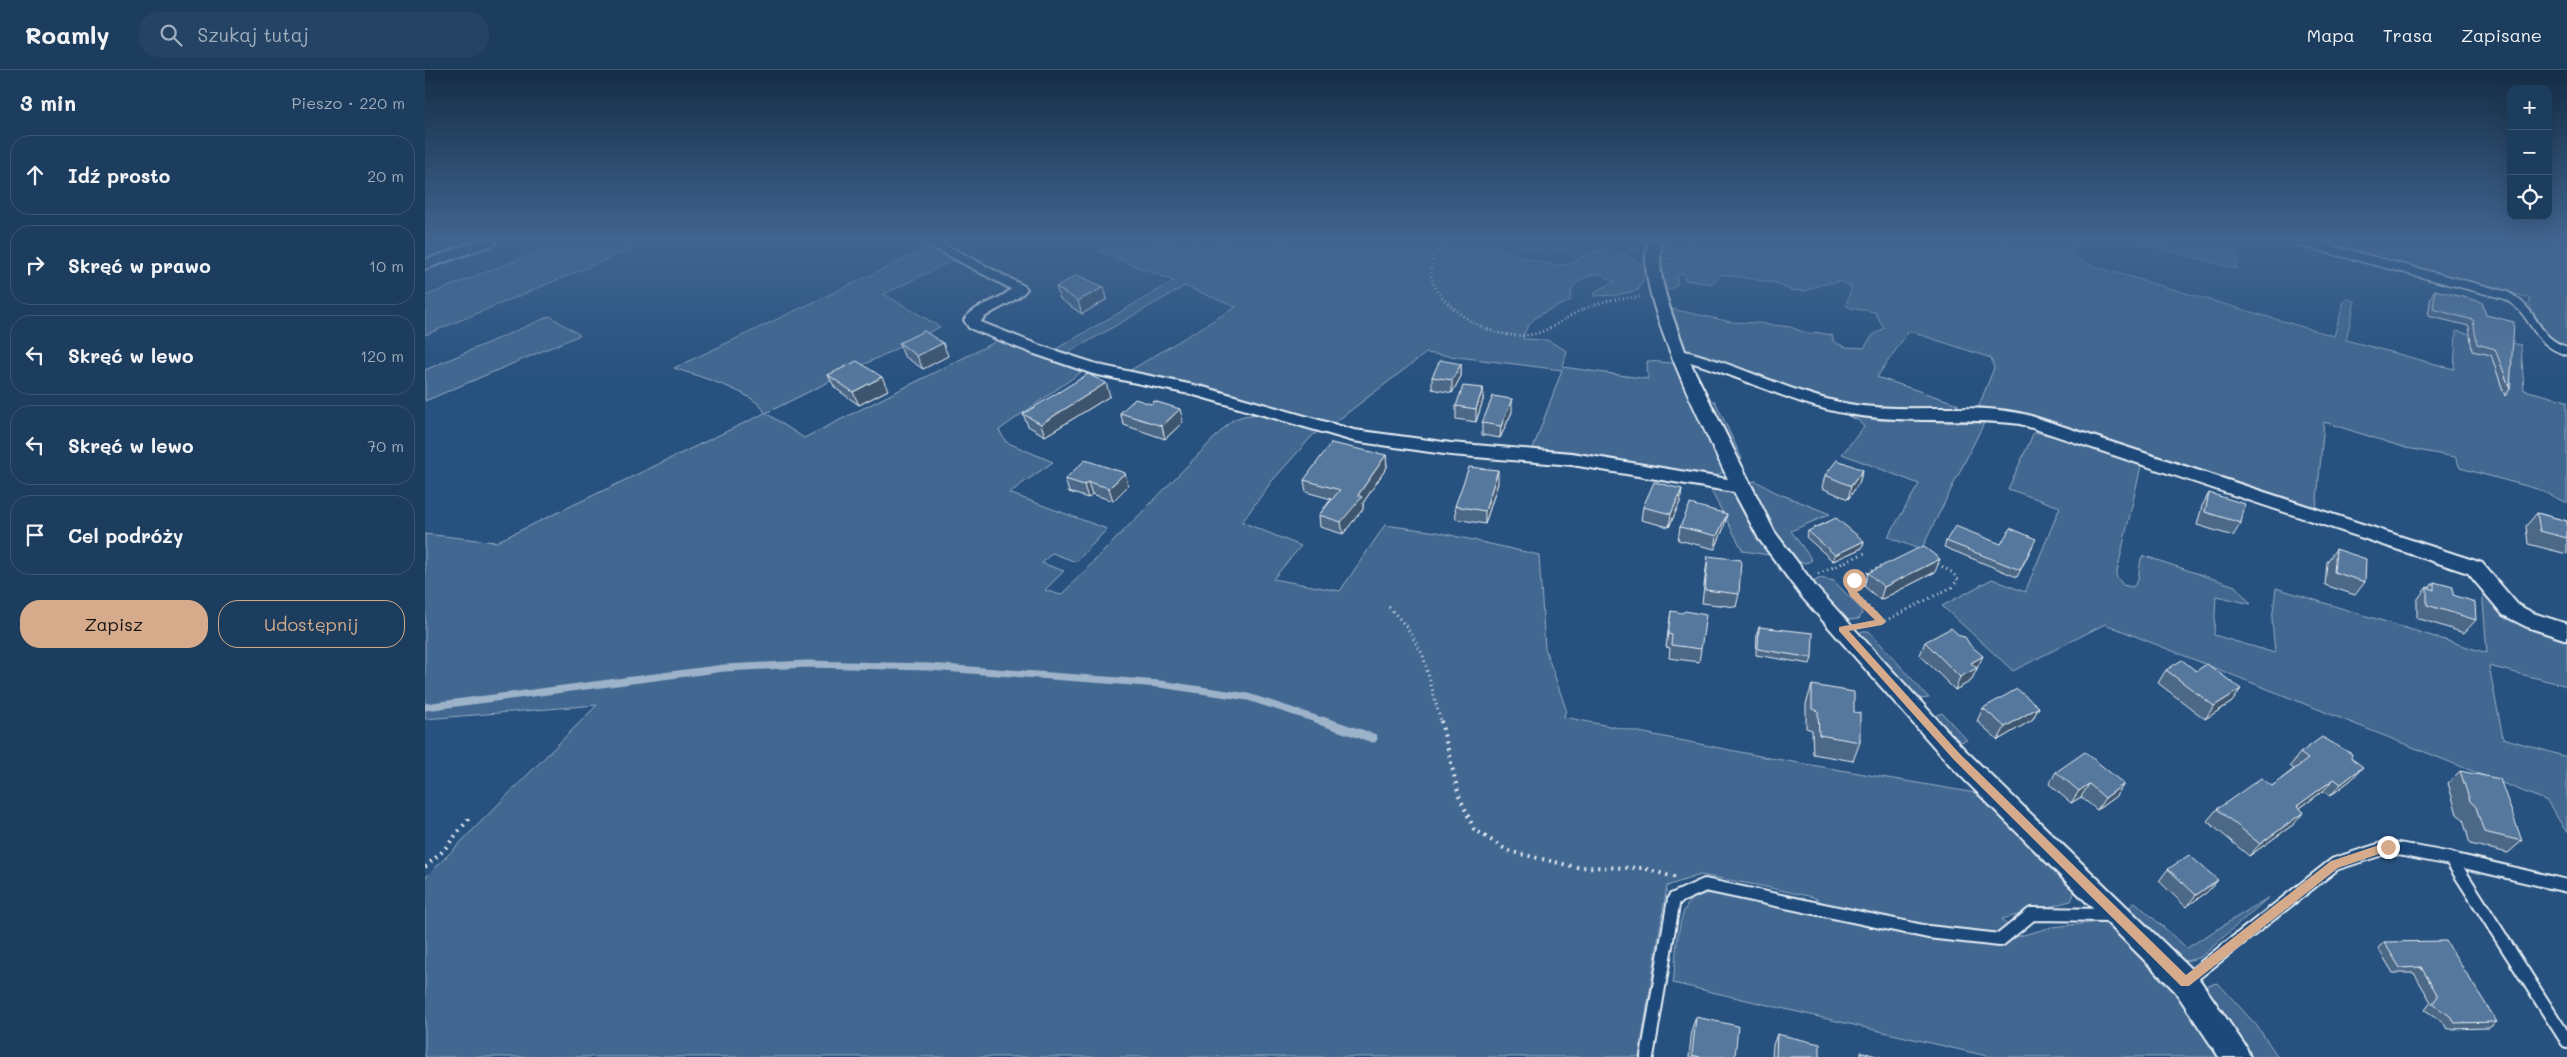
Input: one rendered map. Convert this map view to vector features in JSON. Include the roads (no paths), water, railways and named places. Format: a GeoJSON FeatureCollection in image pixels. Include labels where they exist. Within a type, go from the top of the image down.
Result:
{"type":"FeatureCollection","features":[{"type":"Feature","properties":{"kind":"street"},"geometry":{"type":"LineString","coordinates":[[1017,287],[1019,289],[1009,298],[976,315],[973,320],[975,325],[1035,349],[1099,370],[1197,391],[1353,436],[1451,449],[1572,459],[1741,487]]}},
{"type":"Feature","properties":{"kind":"street"},"geometry":{"type":"LineString","coordinates":[[1656,287],[1678,354],[1741,487],[1766,534],[1799,579],[1957,757],[2185,982],[2236,1057]]}},
{"type":"Feature","properties":{"kind":"street"},"geometry":{"type":"LineString","coordinates":[[1678,354],[1703,360],[1804,398],[1848,410],[1917,415],[1996,415],[2021,419],[2475,568],[2489,582],[2506,606],[2532,621],[2567,632]]}},
{"type":"Feature","properties":{"kind":"lane"},"geometry":{"type":"LineString","coordinates":[[2475,287],[2505,295],[2518,301],[2527,309],[2542,339],[2549,345],[2567,350]]}},
{"type":"Feature","properties":{"kind":"lane"},"geometry":{"type":"LineString","coordinates":[[2185,982],[2335,864],[2388,847],[2451,859],[2567,886]]}},
{"type":"Feature","properties":{"kind":"lane"},"geometry":{"type":"LineString","coordinates":[[2451,859],[2567,1041]]}},
{"type":"Feature","properties":{"kind":"lane"},"geometry":{"type":"LineString","coordinates":[[1647,1057],[1674,899],[1705,885],[1928,932],[2000,940],[2032,914],[2119,915]]}},
{"type":"Feature","properties":{"kind":"waterway"},"geometry":{"type":"LineString","coordinates":[[425,707],[724,668],[806,664],[929,667],[1160,684],[1248,697],[1325,722]]}},
{"type":"Feature","properties":{"kind":"waterway"},"geometry":{"type":"LineString","coordinates":[[1325,722],[1373,738]]}}]}
